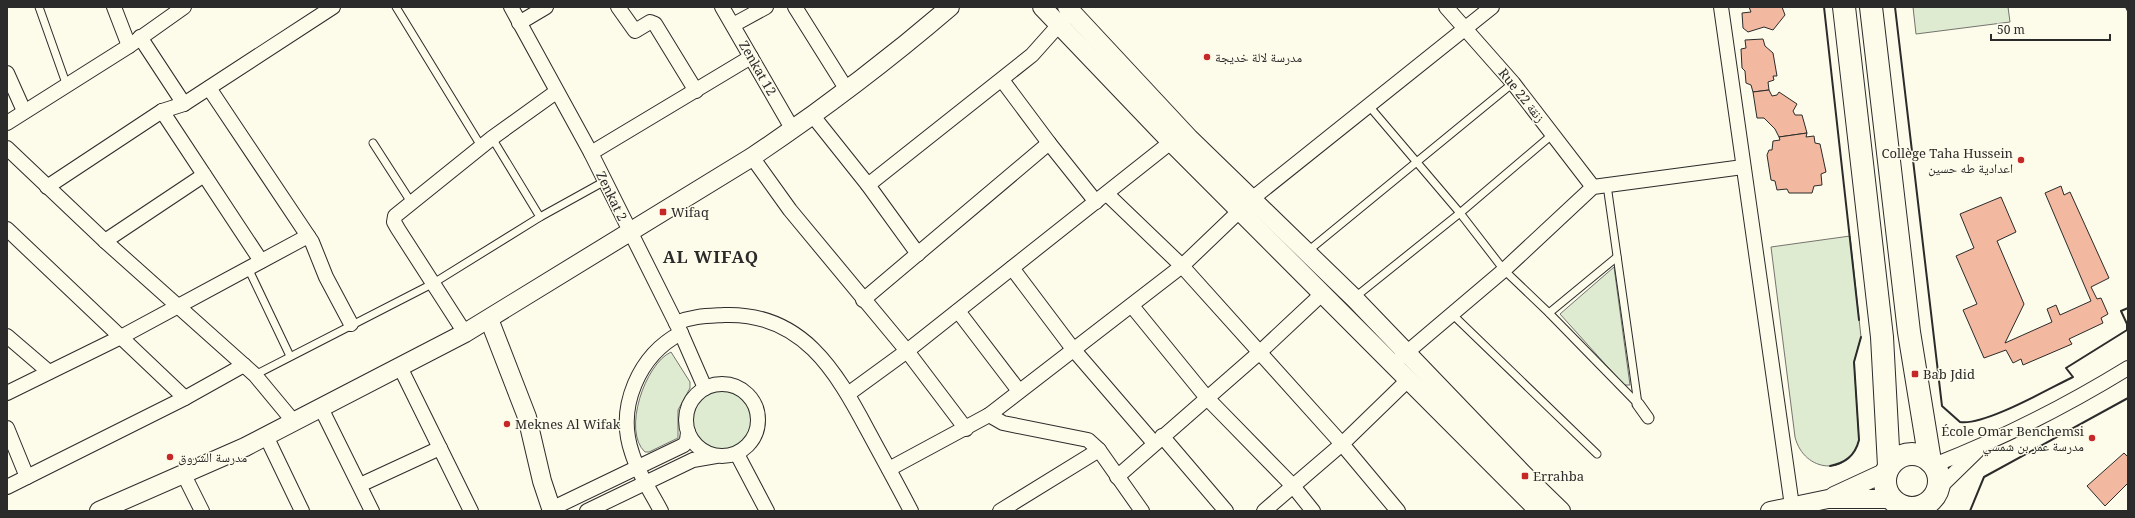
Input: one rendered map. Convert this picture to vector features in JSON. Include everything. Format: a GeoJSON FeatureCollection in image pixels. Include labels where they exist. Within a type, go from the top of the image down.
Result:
{"type":"FeatureCollection","features":[{"type":"Feature","properties":{"kind":"main road"},"geometry":{"type":"LineString","coordinates":[[1844,7],[1882,337],[1888,469],[1885,486],[1894,504],[1910,508],[1927,504],[1934,500],[1938,477],[1932,463],[1909,332],[1871,7]]}},
{"type":"Feature","properties":{"kind":"main road"},"geometry":{"type":"LineString","coordinates":[[1888,469],[1896,459],[1904,455],[1913,454],[1922,456],[1932,463]]}},
{"type":"Feature","properties":{"kind":"street"},"geometry":{"type":"LineString","coordinates":[[114,7],[134,42],[184,104]]}},
{"type":"Feature","properties":{"kind":"street"},"geometry":{"type":"LineString","coordinates":[[7,123],[24,111],[67,86],[184,7]]}},
{"type":"Feature","properties":{"kind":"street","name":"Zenkat 2"},"geometry":{"type":"LineString","coordinates":[[511,7],[556,92],[591,153],[679,328],[705,388]]}},
{"type":"Feature","properties":{"kind":"street"},"geometry":{"type":"LineString","coordinates":[[519,23],[546,7]]}},
{"type":"Feature","properties":{"kind":"street"},"geometry":{"type":"LineString","coordinates":[[618,7],[634,30],[650,22],[655,24],[696,91]]}},
{"type":"Feature","properties":{"kind":"street","name":"Zenkat 12"},"geometry":{"type":"LineString","coordinates":[[722,7],[793,130]]}},
{"type":"Feature","properties":{"kind":"street"},"geometry":{"type":"LineString","coordinates":[[733,25],[766,7]]}},
{"type":"Feature","properties":{"kind":"street"},"geometry":{"type":"LineString","coordinates":[[795,7],[847,90]]}},
{"type":"Feature","properties":{"kind":"street"},"geometry":{"type":"LineString","coordinates":[[99,511],[266,436],[489,319],[752,157],[793,130],[847,90],[950,7]]}},
{"type":"Feature","properties":{"kind":"street"},"geometry":{"type":"LineString","coordinates":[[1042,7],[1171,142],[1323,293],[1399,359],[1561,511]]}},
{"type":"Feature","properties":{"kind":"street","name":"Rue 22 زنقة"},"geometry":{"type":"LineString","coordinates":[[1446,7],[1513,83],[1593,187]]}},
{"type":"Feature","properties":{"kind":"street"},"geometry":{"type":"LineString","coordinates":[[888,469],[966,429],[989,415],[1073,349],[1132,306],[1182,266],[1253,198],[1492,7]]}},
{"type":"Feature","properties":{"kind":"street"},"geometry":{"type":"LineString","coordinates":[[1721,7],[1792,506]]}},
{"type":"Feature","properties":{"kind":"street"},"geometry":{"type":"LineString","coordinates":[[47,187],[162,111],[184,104],[330,8]]}},
{"type":"Feature","properties":{"kind":"street"},"geometry":{"type":"LineString","coordinates":[[868,185],[1032,55],[1060,25],[1070,8],[1189,138],[1253,198],[1354,298],[1399,359],[1408,380],[1539,511]]}},
{"type":"Feature","properties":{"kind":"street"},"geometry":{"type":"LineString","coordinates":[[591,153],[751,57]]}},
{"type":"Feature","properties":{"kind":"street"},"geometry":{"type":"LineString","coordinates":[[7,73],[24,111]]}},
{"type":"Feature","properties":{"kind":"street"},"geometry":{"type":"LineString","coordinates":[[1002,80],[1049,143],[1102,198],[1182,266],[1342,444],[1398,511]]}},
{"type":"Feature","properties":{"kind":"street"},"geometry":{"type":"LineString","coordinates":[[209,88],[317,250],[326,277],[351,324]]}},
{"type":"Feature","properties":{"kind":"street"},"geometry":{"type":"LineString","coordinates":[[465,332],[432,284],[394,222],[396,216],[411,202],[487,142],[556,92]]}},
{"type":"Feature","properties":{"kind":"street"},"geometry":{"type":"LineString","coordinates":[[162,111],[261,261]]}},
{"type":"Feature","properties":{"kind":"street"},"geometry":{"type":"LineString","coordinates":[[813,116],[868,185],[918,254]]}},
{"type":"Feature","properties":{"kind":"street"},"geometry":{"type":"LineString","coordinates":[[848,394],[907,351],[1171,142]]}},
{"type":"Feature","properties":{"kind":"street"},"geometry":{"type":"LineString","coordinates":[[863,300],[1049,143]]}},
{"type":"Feature","properties":{"kind":"street"},"geometry":{"type":"LineString","coordinates":[[8,152],[255,375],[294,422]]}},
{"type":"Feature","properties":{"kind":"street"},"geometry":{"type":"LineString","coordinates":[[752,157],[790,210],[863,300],[907,351],[966,429]]}},
{"type":"Feature","properties":{"kind":"street"},"geometry":{"type":"LineString","coordinates":[[1399,359],[1504,270],[1593,187],[1744,167]]}},
{"type":"Feature","properties":{"kind":"street"},"geometry":{"type":"LineString","coordinates":[[105,241],[204,175]]}},
{"type":"Feature","properties":{"kind":"street"},"geometry":{"type":"LineString","coordinates":[[7,230],[185,398]]}},
{"type":"Feature","properties":{"kind":"street"},"geometry":{"type":"LineString","coordinates":[[7,393],[122,337],[178,305],[308,236]]}},
{"type":"Feature","properties":{"kind":"street"},"geometry":{"type":"LineString","coordinates":[[1012,268],[1073,349],[1226,511]]}},
{"type":"Feature","properties":{"kind":"street"},"geometry":{"type":"LineString","coordinates":[[1117,477],[1260,352],[1323,293]]}},
{"type":"Feature","properties":{"kind":"street"},"geometry":{"type":"LineString","coordinates":[[1132,306],[1207,398],[1293,486],[1314,511]]}},
{"type":"Feature","properties":{"kind":"street"},"geometry":{"type":"LineString","coordinates":[[958,311],[1019,391]]}},
{"type":"Feature","properties":{"kind":"street"},"geometry":{"type":"LineString","coordinates":[[660,511],[638,467],[628,438],[627,423],[631,393],[640,372],[654,354],[679,328],[701,316],[732,315],[773,323],[791,332],[808,344],[823,358],[848,394],[911,511]]}},
{"type":"Feature","properties":{"kind":"street"},"geometry":{"type":"LineString","coordinates":[[489,319],[527,417],[542,481],[552,510],[684,445],[688,440],[686,422],[689,407],[697,394],[705,388],[716,384],[728,384],[739,387],[748,394],[755,403],[759,414],[759,426],[755,437],[749,446],[737,454],[693,460],[587,511]]}},
{"type":"Feature","properties":{"kind":"street"},"geometry":{"type":"LineString","coordinates":[[7,336],[49,372]]}},
{"type":"Feature","properties":{"kind":"street"},"geometry":{"type":"LineString","coordinates":[[7,488],[185,398],[244,365]]}},
{"type":"Feature","properties":{"kind":"street"},"geometry":{"type":"LineString","coordinates":[[400,367],[471,511]]}},
{"type":"Feature","properties":{"kind":"street"},"geometry":{"type":"LineString","coordinates":[[1932,463],[1982,446],[2086,394],[2128,368]]}},
{"type":"Feature","properties":{"kind":"street"},"geometry":{"type":"LineString","coordinates":[[1264,511],[1342,444],[1408,380]]}},
{"type":"Feature","properties":{"kind":"street"},"geometry":{"type":"LineString","coordinates":[[1638,404],[1648,418]]}},
{"type":"Feature","properties":{"kind":"street"},"geometry":{"type":"LineString","coordinates":[[321,408],[372,511]]}},
{"type":"Feature","properties":{"kind":"street"},"geometry":{"type":"LineString","coordinates":[[989,415],[1003,423],[1088,440],[1099,450],[1142,511]]}},
{"type":"Feature","properties":{"kind":"street"},"geometry":{"type":"LineString","coordinates":[[7,428],[27,478]]}},
{"type":"Feature","properties":{"kind":"street"},"geometry":{"type":"LineString","coordinates":[[688,432],[699,448],[716,456]]}},
{"type":"Feature","properties":{"kind":"street"},"geometry":{"type":"LineString","coordinates":[[266,436],[302,511]]}},
{"type":"Feature","properties":{"kind":"street"},"geometry":{"type":"LineString","coordinates":[[1934,500],[1982,446]]}},
{"type":"Feature","properties":{"kind":"street"},"geometry":{"type":"LineString","coordinates":[[360,485],[440,448]]}},
{"type":"Feature","properties":{"kind":"street"},"geometry":{"type":"LineString","coordinates":[[1000,511],[1099,450]]}},
{"type":"Feature","properties":{"kind":"street"},"geometry":{"type":"LineString","coordinates":[[737,454],[767,511]]}},
{"type":"Feature","properties":{"kind":"street"},"geometry":{"type":"LineString","coordinates":[[1828,499],[1888,469]]}},
{"type":"Feature","properties":{"kind":"street"},"geometry":{"type":"LineString","coordinates":[[183,473],[202,511]]}},
{"type":"Feature","properties":{"kind":"street"},"geometry":{"type":"LineString","coordinates":[[1770,511],[1828,499],[1894,504]]}},
{"type":"Feature","properties":{"kind":"lane"},"geometry":{"type":"LineString","coordinates":[[39,7],[67,86]]}},
{"type":"Feature","properties":{"kind":"lane"},"geometry":{"type":"LineString","coordinates":[[396,7],[487,142],[540,217]]}},
{"type":"Feature","properties":{"kind":"lane"},"geometry":{"type":"LineString","coordinates":[[1307,251],[1417,163],[1513,83]]}},
{"type":"Feature","properties":{"kind":"lane"},"geometry":{"type":"LineString","coordinates":[[1369,106],[1460,213],[1504,270],[1549,313],[1638,404]]}},
{"type":"Feature","properties":{"kind":"lane"},"geometry":{"type":"LineString","coordinates":[[1354,298],[1460,213],[1553,134]]}},
{"type":"Feature","properties":{"kind":"lane"},"geometry":{"type":"LineString","coordinates":[[373,143],[411,202]]}},
{"type":"Feature","properties":{"kind":"lane"},"geometry":{"type":"LineString","coordinates":[[255,375],[351,324],[432,284],[540,217],[604,181]]}},
{"type":"Feature","properties":{"kind":"lane"},"geometry":{"type":"LineString","coordinates":[[1607,185],[1638,404]]}},
{"type":"Feature","properties":{"kind":"lane"},"geometry":{"type":"LineString","coordinates":[[1549,313],[1617,257]]}},
{"type":"Feature","properties":{"kind":"lane"},"geometry":{"type":"LineString","coordinates":[[248,268],[290,356]]}},
{"type":"Feature","properties":{"kind":"lane"},"geometry":{"type":"LineString","coordinates":[[1452,314],[1597,454]]}},
{"type":"Feature","properties":{"kind":"green space"},"geometry":{"type":"Polygon","coordinates":[[[1913,7],[2008,7],[2010,22],[1916,34],[1913,7]]]}},
{"type":"Feature","properties":{"kind":"green space"},"geometry":{"type":"Polygon","coordinates":[[[1850,236],[1861,337],[1854,362],[1859,440],[1854,452],[1846,460],[1837,465],[1827,466],[1817,464],[1807,458],[1800,449],[1795,437],[1771,247],[1850,236]]]}},
{"type":"Feature","properties":{"kind":"green space"},"geometry":{"type":"Polygon","coordinates":[[[1614,267],[1630,385],[1624,385],[1560,314],[1614,267]]]}},
{"type":"Feature","properties":{"kind":"green space"},"geometry":{"type":"Polygon","coordinates":[[[671,352],[690,382],[690,388],[678,410],[678,438],[649,452],[645,452],[638,442],[636,414],[645,383],[661,359],[671,352]]]}},
{"type":"Feature","properties":{"kind":"green space"},"geometry":{"type":"Polygon","coordinates":[[[723,389],[735,392],[745,398],[751,408],[754,420],[751,432],[745,442],[735,448],[723,451],[711,448],[701,442],[695,432],[692,420],[695,408],[701,398],[711,392],[723,389]]]}},
{"type":"Feature","properties":{"kind":"building"},"geometry":{"type":"Polygon","coordinates":[[[1749,7],[1782,7],[1785,15],[1773,30],[1764,27],[1748,32],[1743,28],[1742,13],[1751,12],[1749,7]]]}},
{"type":"Feature","properties":{"kind":"building"},"geometry":{"type":"Polygon","coordinates":[[[1763,39],[1765,46],[1773,53],[1777,76],[1773,76],[1774,80],[1768,82],[1769,90],[1753,92],[1751,85],[1746,83],[1745,71],[1742,68],[1741,49],[1746,48],[1745,40],[1763,39]]]}},
{"type":"Feature","properties":{"kind":"building"},"geometry":{"type":"Polygon","coordinates":[[[1769,90],[1772,96],[1777,95],[1779,92],[1797,104],[1793,111],[1795,115],[1802,115],[1807,133],[1779,137],[1775,129],[1764,118],[1757,118],[1753,92],[1769,90]]]}},
{"type":"Feature","properties":{"kind":"building"},"geometry":{"type":"Polygon","coordinates":[[[1807,133],[1806,137],[1814,136],[1815,143],[1820,144],[1826,172],[1821,174],[1822,185],[1814,186],[1812,193],[1789,193],[1787,189],[1777,190],[1775,181],[1771,180],[1767,155],[1769,150],[1772,150],[1773,141],[1780,140],[1779,137],[1807,133]]]}},
{"type":"Feature","properties":{"kind":"building"},"geometry":{"type":"Polygon","coordinates":[[[2061,186],[2064,195],[2070,192],[2109,278],[2091,287],[2097,299],[2101,298],[2108,314],[2101,318],[2103,323],[2069,339],[2072,344],[2023,365],[2021,359],[2013,363],[2006,350],[1984,358],[1963,310],[1977,304],[1956,256],[1974,248],[1960,214],[2001,197],[2016,232],[1997,241],[2024,304],[2005,343],[2052,322],[2047,309],[2056,305],[2060,315],[2091,301],[2045,193],[2061,186]]]}},
{"type":"Feature","properties":{"kind":"building"},"geometry":{"type":"Polygon","coordinates":[[[2124,453],[2128,457],[2128,483],[2105,506],[2087,486],[2124,453]]]}},
{"type":"Feature","properties":{"kind":"wall"},"geometry":{"type":"LineString","coordinates":[[1824,7],[1859,320]]}},
{"type":"Feature","properties":{"kind":"wall"},"geometry":{"type":"LineString","coordinates":[[1895,7],[1942,406],[1960,422],[1971,422],[2000,413],[2016,406],[2073,377],[2066,368],[2127,330],[2127,324],[2121,311],[2128,308]]}},
{"type":"Feature","properties":{"kind":"wall"},"geometry":{"type":"LineString","coordinates":[[2126,7],[2128,11]]}},
{"type":"Feature","properties":{"kind":"wall"},"geometry":{"type":"LineString","coordinates":[[1830,466],[1845,461],[1849,458],[1855,450],[1859,440],[1854,362],[1861,337]]}},
{"type":"Feature","properties":{"kind":"wall"},"geometry":{"type":"LineString","coordinates":[[1970,511],[1984,477],[2128,398]]}},
{"type":"Feature","properties":{"kind":"place","name":"مدرسة لالة خديجة"},"geometry":{"type":"Point","coordinates":[1207,57]}},
{"type":"Feature","properties":{"kind":"place","name":"Collège Taha Hussein اعدادية طه حسين"},"geometry":{"type":"Point","coordinates":[2021,160]}},
{"type":"Feature","properties":{"kind":"place","name":"Wifaq"},"geometry":{"type":"Point","coordinates":[663,212]}},
{"type":"Feature","properties":{"kind":"place","name":"Bab Jdid"},"geometry":{"type":"Point","coordinates":[1915,374]}},
{"type":"Feature","properties":{"kind":"place","name":"Meknes Al Wifak"},"geometry":{"type":"Point","coordinates":[507,424]}},
{"type":"Feature","properties":{"kind":"place","name":"École Omar Benchemsi مدرسة عمر بن شمسي"},"geometry":{"type":"Point","coordinates":[2092,438]}},
{"type":"Feature","properties":{"kind":"place","name":"مدرسة الشروق"},"geometry":{"type":"Point","coordinates":[170,457]}},
{"type":"Feature","properties":{"kind":"place","name":"Errahba"},"geometry":{"type":"Point","coordinates":[1525,476]}},
{"type":"Feature","properties":{"kind":"district","name":"AL WIFAQ"},"geometry":{"type":"Point","coordinates":[711,256]}}]}
